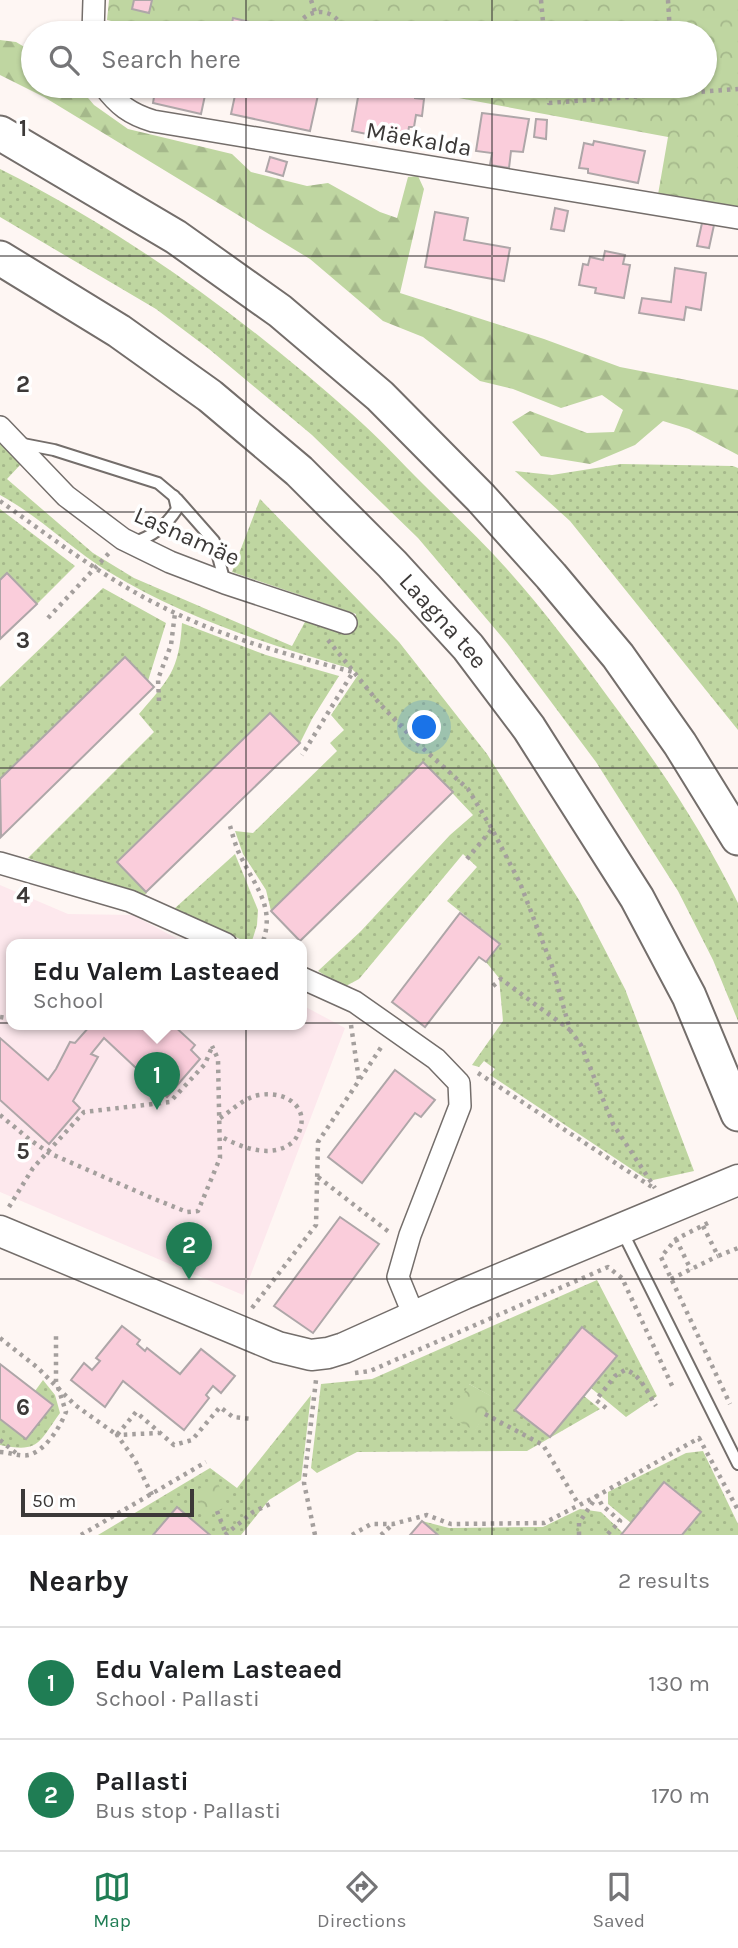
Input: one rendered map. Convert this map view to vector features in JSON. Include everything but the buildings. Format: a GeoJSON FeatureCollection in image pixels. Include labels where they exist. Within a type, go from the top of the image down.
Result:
{"type":"FeatureCollection","features":[{"type":"Feature","properties":{"kind":"main road"},"geometry":{"type":"LineString","coordinates":[[0,133],[176,237],[280,311],[380,396],[490,507],[618,656],[680,744],[738,838]]}},
{"type":"Feature","properties":{"kind":"main road","name":"Laagna tee"},"geometry":{"type":"LineString","coordinates":[[0,258],[119,331],[211,396],[299,471],[392,564],[468,647],[529,728],[637,898],[689,996],[738,1114]]}},
{"type":"Feature","properties":{"kind":"street"},"geometry":{"type":"LineString","coordinates":[[93,21],[94,0]]}},
{"type":"Feature","properties":{"kind":"street","name":"Mäekalda"},"geometry":{"type":"LineString","coordinates":[[114,98],[133,115],[153,121],[738,218]]}},
{"type":"Feature","properties":{"kind":"street","name":"Lasnamäe"},"geometry":{"type":"LineString","coordinates":[[6,434],[66,496],[127,541],[170,562],[225,583],[346,623]]}},
{"type":"Feature","properties":{"kind":"street"},"geometry":{"type":"LineString","coordinates":[[0,863],[130,901],[215,939]]}},
{"type":"Feature","properties":{"kind":"street"},"geometry":{"type":"LineString","coordinates":[[307,980],[355,1002],[389,1037],[436,1059],[459,1083],[460,1106],[398,1277],[414,1316]]}},
{"type":"Feature","properties":{"kind":"street"},"geometry":{"type":"LineString","coordinates":[[5,1219],[236,1331],[278,1347],[311,1355],[344,1348],[620,1228],[708,1208],[738,1180]]}},
{"type":"Feature","properties":{"kind":"lane"},"geometry":{"type":"LineString","coordinates":[[6,434],[158,483],[174,496],[215,541],[225,583]]}},
{"type":"Feature","properties":{"kind":"lane"},"geometry":{"type":"LineString","coordinates":[[127,541],[155,534],[168,523],[177,509],[174,496]]}},
{"type":"Feature","properties":{"kind":"lane"},"geometry":{"type":"LineString","coordinates":[[620,1228],[738,1464]]}},
{"type":"Feature","properties":{"kind":"path"},"geometry":{"type":"LineString","coordinates":[[311,0],[315,12]]}},
{"type":"Feature","properties":{"kind":"path"},"geometry":{"type":"LineString","coordinates":[[541,0],[543,21]]}},
{"type":"Feature","properties":{"kind":"path"},"geometry":{"type":"LineString","coordinates":[[668,0],[669,21]]}},
{"type":"Feature","properties":{"kind":"path"},"geometry":{"type":"LineString","coordinates":[[300,21],[315,12],[328,12],[338,21]]}},
{"type":"Feature","properties":{"kind":"path"},"geometry":{"type":"LineString","coordinates":[[717,91],[738,89]]}},
{"type":"Feature","properties":{"kind":"path"},"geometry":{"type":"LineString","coordinates":[[548,98],[549,103],[626,98]]}},
{"type":"Feature","properties":{"kind":"path"},"geometry":{"type":"LineString","coordinates":[[0,501],[94,567],[175,614],[271,650],[353,672]]}},
{"type":"Feature","properties":{"kind":"path"},"geometry":{"type":"LineString","coordinates":[[48,618],[94,567],[127,541]]}},
{"type":"Feature","properties":{"kind":"path"},"geometry":{"type":"LineString","coordinates":[[304,609],[379,704],[468,789],[520,883],[552,966],[570,1030]]}},
{"type":"Feature","properties":{"kind":"path"},"geometry":{"type":"LineString","coordinates":[[159,701],[158,679],[171,645],[175,614]]}},
{"type":"Feature","properties":{"kind":"path"},"geometry":{"type":"LineString","coordinates":[[302,755],[353,672]]}},
{"type":"Feature","properties":{"kind":"path"},"geometry":{"type":"LineString","coordinates":[[230,826],[240,855],[260,891],[268,913],[263,939]]}},
{"type":"Feature","properties":{"kind":"path"},"geometry":{"type":"LineString","coordinates":[[467,859],[492,829]]}},
{"type":"Feature","properties":{"kind":"path"},"geometry":{"type":"LineString","coordinates":[[476,1072],[656,1189],[612,1124],[581,1045],[570,1030],[501,979],[493,986]]}},
{"type":"Feature","properties":{"kind":"path"},"geometry":{"type":"LineString","coordinates":[[359,1080],[351,1021],[362,1030]]}},
{"type":"Feature","properties":{"kind":"path"},"geometry":{"type":"LineString","coordinates":[[372,1038],[389,1037]]}},
{"type":"Feature","properties":{"kind":"path"},"geometry":{"type":"LineString","coordinates":[[252,1309],[316,1225],[318,1142],[389,1037]]}},
{"type":"Feature","properties":{"kind":"path"},"geometry":{"type":"LineString","coordinates":[[0,1115],[49,1153],[187,1212],[198,1211],[220,1158],[218,1059],[212,1046],[205,1063],[170,1102],[84,1112],[49,1153],[33,1168],[5,1219]]}},
{"type":"Feature","properties":{"kind":"path"},"geometry":{"type":"LineString","coordinates":[[219,1118],[243,1101],[259,1095],[278,1095],[293,1101],[301,1115],[302,1123],[298,1135],[290,1144],[270,1152],[236,1145],[220,1135]]}},
{"type":"Feature","properties":{"kind":"path"},"geometry":{"type":"LineString","coordinates":[[317,1177],[408,1246]]}},
{"type":"Feature","properties":{"kind":"path"},"geometry":{"type":"LineString","coordinates":[[708,1208],[703,1226],[718,1256]]}},
{"type":"Feature","properties":{"kind":"path"},"geometry":{"type":"LineString","coordinates":[[703,1226],[676,1239],[661,1257],[732,1410]]}},
{"type":"Feature","properties":{"kind":"path"},"geometry":{"type":"LineString","coordinates":[[676,1239],[691,1270]]}},
{"type":"Feature","properties":{"kind":"path"},"geometry":{"type":"LineString","coordinates":[[671,1279],[738,1248]]}},
{"type":"Feature","properties":{"kind":"path"},"geometry":{"type":"LineString","coordinates":[[344,1374],[370,1371],[608,1267],[622,1278],[674,1390]]}},
{"type":"Feature","properties":{"kind":"path"},"geometry":{"type":"LineString","coordinates":[[0,1452],[29,1455],[41,1448],[61,1425],[66,1412],[56,1381],[56,1335]]}},
{"type":"Feature","properties":{"kind":"path"},"geometry":{"type":"LineString","coordinates":[[0,1338],[38,1368],[75,1405],[117,1435],[135,1460],[152,1494]]}},
{"type":"Feature","properties":{"kind":"path"},"geometry":{"type":"LineString","coordinates":[[606,1408],[596,1400],[615,1376],[625,1370],[631,1371],[638,1378],[656,1406]]}},
{"type":"Feature","properties":{"kind":"path"},"geometry":{"type":"LineString","coordinates":[[306,1374],[317,1377],[304,1483],[315,1535]]}},
{"type":"Feature","properties":{"kind":"path"},"geometry":{"type":"LineString","coordinates":[[117,1435],[136,1412],[174,1445],[192,1440],[220,1407],[233,1417],[252,1419]]}},
{"type":"Feature","properties":{"kind":"path"},"geometry":{"type":"LineString","coordinates":[[485,1414],[543,1445],[579,1505]]}},
{"type":"Feature","properties":{"kind":"path"},"geometry":{"type":"LineString","coordinates":[[117,1435],[160,1433]]}},
{"type":"Feature","properties":{"kind":"path"},"geometry":{"type":"LineString","coordinates":[[352,1535],[371,1524],[393,1524],[427,1515],[451,1524],[544,1523],[597,1496],[699,1437],[738,1510]]}},
{"type":"Feature","properties":{"kind":"path"},"geometry":{"type":"LineString","coordinates":[[0,1440],[17,1455]]}},
{"type":"Feature","properties":{"kind":"path"},"geometry":{"type":"LineString","coordinates":[[81,1535],[206,1462]]}},
{"type":"Feature","properties":{"kind":"path"},"geometry":{"type":"LineString","coordinates":[[579,1535],[579,1523],[597,1496]]}},
{"type":"Feature","properties":{"kind":"path"},"geometry":{"type":"LineString","coordinates":[[597,1496],[602,1505],[620,1521],[607,1535]]}},
{"type":"Feature","properties":{"kind":"path"},"geometry":{"type":"LineString","coordinates":[[217,1511],[226,1534],[253,1512],[270,1504]]}},
{"type":"Feature","properties":{"kind":"path"},"geometry":{"type":"LineString","coordinates":[[380,1535],[393,1524]]}},
{"type":"Feature","properties":{"kind":"shaded area"},"geometry":{"type":"Polygon","coordinates":[[[0,885],[68,914],[133,915],[178,939],[6,939],[6,1030],[307,1030],[307,1008],[345,1028],[243,1295],[0,1192],[0,885]]]}},
{"type":"Feature","properties":{"kind":"green space"},"geometry":{"type":"Polygon","coordinates":[[[109,0],[738,0],[738,218],[656,206],[668,137],[458,98],[717,98],[717,21],[107,20],[109,0]]]}},
{"type":"Feature","properties":{"kind":"green space"},"geometry":{"type":"Polygon","coordinates":[[[0,40],[16,42],[21,45],[21,86],[0,75],[0,40]]]}},
{"type":"Feature","properties":{"kind":"green space"},"geometry":{"type":"Polygon","coordinates":[[[46,98],[88,98],[128,129],[232,154],[251,172],[307,186],[328,183],[380,212],[397,218],[408,177],[418,176],[424,189],[400,293],[544,339],[620,367],[738,390],[738,455],[689,429],[663,421],[635,445],[590,464],[541,456],[512,422],[530,411],[587,433],[614,432],[623,410],[602,395],[561,408],[513,389],[480,381],[423,337],[383,321],[310,259],[46,98]]]}},
{"type":"Feature","properties":{"kind":"green space"},"geometry":{"type":"Polygon","coordinates":[[[0,169],[94,221],[139,250],[184,280],[270,345],[370,431],[519,583],[584,664],[661,772],[694,823],[738,903],[738,1021],[713,960],[678,891],[596,762],[507,643],[418,538],[312,435],[209,349],[156,309],[0,217],[0,169]]]}},
{"type":"Feature","properties":{"kind":"green space"},"geometry":{"type":"Polygon","coordinates":[[[0,442],[21,464],[7,479],[93,553],[134,578],[292,646],[306,620],[353,632],[356,614],[232,572],[260,499],[399,642],[487,754],[579,900],[625,989],[694,1171],[653,1180],[645,1178],[490,1075],[495,1069],[484,1061],[479,1067],[472,1065],[503,1021],[499,978],[486,962],[500,944],[447,901],[477,867],[463,854],[359,979],[344,987],[318,971],[361,931],[450,835],[473,815],[423,762],[271,911],[266,890],[243,854],[235,831],[253,833],[337,751],[330,743],[344,730],[331,715],[358,675],[352,669],[258,640],[197,617],[95,563],[0,495],[0,442]]]}},
{"type":"Feature","properties":{"kind":"green space"},"geometry":{"type":"Polygon","coordinates":[[[621,464],[738,468],[738,730],[570,521],[515,471],[552,475],[621,464]]]}},
{"type":"Feature","properties":{"kind":"green space"},"geometry":{"type":"Polygon","coordinates":[[[0,509],[75,566],[37,604],[0,580],[0,509]]]}},
{"type":"Feature","properties":{"kind":"green space"},"geometry":{"type":"Polygon","coordinates":[[[103,588],[166,623],[148,681],[125,657],[0,779],[0,687],[103,588]]]}},
{"type":"Feature","properties":{"kind":"green space"},"geometry":{"type":"Polygon","coordinates":[[[182,623],[266,655],[339,676],[300,743],[270,713],[118,862],[147,893],[141,898],[28,858],[154,732],[139,714],[171,673],[178,653],[182,623]]]}},
{"type":"Feature","properties":{"kind":"green space"},"geometry":{"type":"Polygon","coordinates":[[[235,854],[258,910],[257,925],[253,939],[240,939],[174,909],[235,854]]]}},
{"type":"Feature","properties":{"kind":"green space"},"geometry":{"type":"Polygon","coordinates":[[[597,1280],[657,1396],[626,1417],[591,1388],[617,1356],[582,1327],[515,1410],[550,1436],[584,1396],[600,1409],[527,1451],[357,1452],[317,1473],[311,1468],[321,1384],[372,1379],[597,1280]],[[469,1384],[475,1430],[494,1398],[469,1384]]]}},
{"type":"Feature","properties":{"kind":"green space"},"geometry":{"type":"Polygon","coordinates":[[[43,1380],[55,1395],[60,1413],[37,1443],[23,1448],[0,1445],[0,1419],[26,1439],[53,1405],[35,1391],[43,1380]]]}},
{"type":"Feature","properties":{"kind":"green space"},"geometry":{"type":"Polygon","coordinates":[[[469,1384],[495,1398],[475,1431],[451,1417],[469,1384]]]}},
{"type":"Feature","properties":{"kind":"green space"},"geometry":{"type":"Polygon","coordinates":[[[311,1395],[301,1480],[269,1500],[241,1535],[210,1535],[177,1507],[153,1535],[98,1535],[210,1468],[237,1488],[311,1395]]]}},
{"type":"Feature","properties":{"kind":"green space"},"geometry":{"type":"Polygon","coordinates":[[[703,1451],[738,1524],[738,1535],[682,1535],[700,1512],[631,1523],[608,1504],[608,1492],[686,1453],[703,1451]]]}},
{"type":"Feature","properties":{"kind":"green space"},"geometry":{"type":"Polygon","coordinates":[[[217,1481],[228,1506],[205,1516],[194,1491],[217,1481]]]}},
{"type":"Feature","properties":{"kind":"green space"},"geometry":{"type":"Polygon","coordinates":[[[580,1509],[601,1512],[623,1533],[438,1535],[422,1521],[449,1528],[543,1527],[580,1509]]]}},
{"type":"Feature","properties":{"kind":"place","name":"Edu Valem Lasteaed"},"geometry":{"type":"Point","coordinates":[157,1110]}},
{"type":"Feature","properties":{"kind":"place","name":"Pallasti"},"geometry":{"type":"Point","coordinates":[189,1280]}}]}
